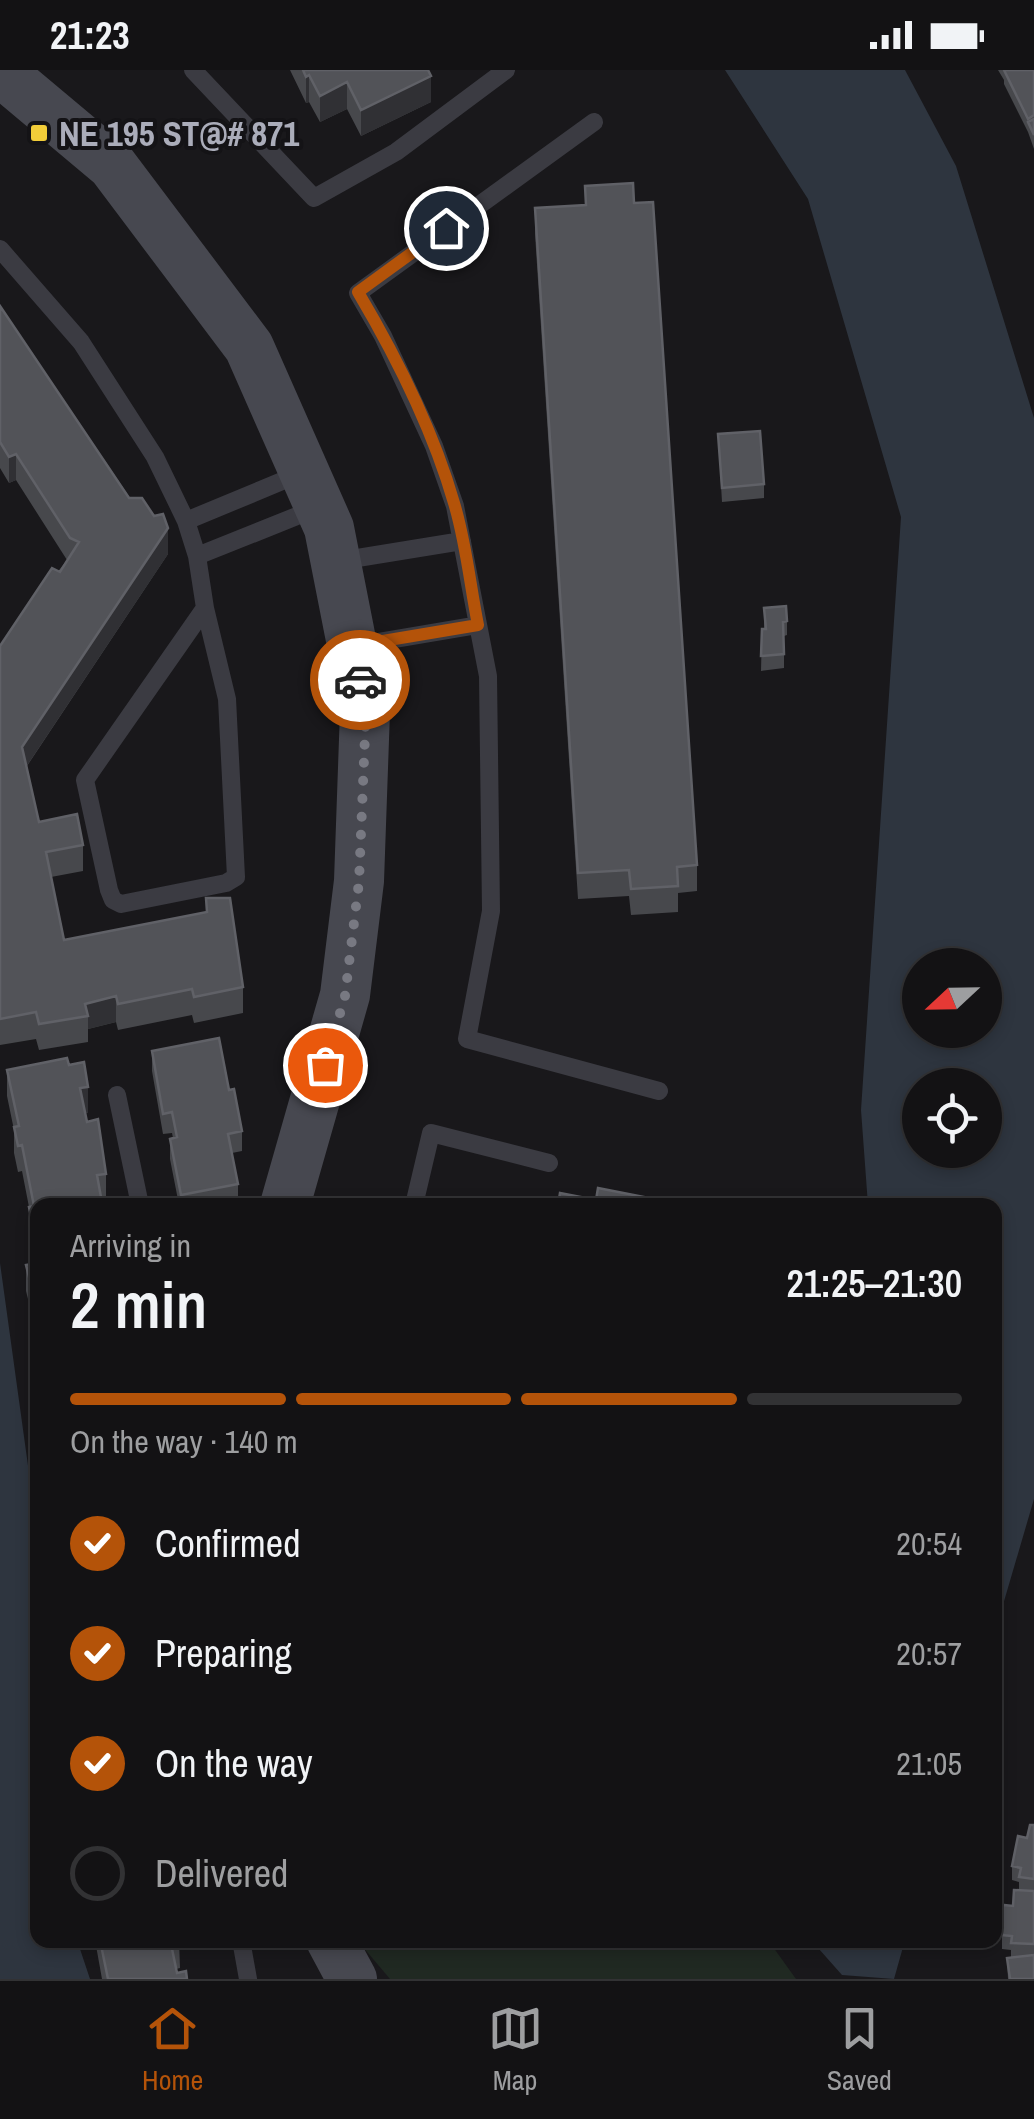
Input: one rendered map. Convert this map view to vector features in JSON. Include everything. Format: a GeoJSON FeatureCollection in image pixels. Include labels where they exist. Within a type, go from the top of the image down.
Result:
{"type":"FeatureCollection","features":[{"type":"Feature","properties":{"kind":"street"},"geometry":{"type":"LineString","coordinates":[[5,72],[112,165],[249,347],[330,528],[366,711],[359,882],[345,996],[288,1198]]}},
{"type":"Feature","properties":{"kind":"street"},"geometry":{"type":"LineString","coordinates":[[336,1948],[352,1979]]}},
{"type":"Feature","properties":{"kind":"lane"},"geometry":{"type":"LineString","coordinates":[[193,70],[314,198],[396,152],[506,70]]}},
{"type":"Feature","properties":{"kind":"lane"},"geometry":{"type":"LineString","coordinates":[[594,122],[358,292],[434,446],[455,506],[488,676],[491,911],[467,1039],[659,1091]]}},
{"type":"Feature","properties":{"kind":"lane"},"geometry":{"type":"LineString","coordinates":[[0,250],[80,342],[156,458],[186,521],[197,556],[227,700],[236,877],[226,883],[121,904],[113,900],[109,890],[85,780],[205,608]]}},
{"type":"Feature","properties":{"kind":"lane"},"geometry":{"type":"LineString","coordinates":[[186,521],[312,490]]}},
{"type":"Feature","properties":{"kind":"lane"},"geometry":{"type":"LineString","coordinates":[[197,556],[312,490]]}},
{"type":"Feature","properties":{"kind":"lane"},"geometry":{"type":"LineString","coordinates":[[336,561],[462,541]]}},
{"type":"Feature","properties":{"kind":"lane"},"geometry":{"type":"LineString","coordinates":[[353,646],[478,625]]}},
{"type":"Feature","properties":{"kind":"lane"},"geometry":{"type":"LineString","coordinates":[[117,1095],[139,1198]]}},
{"type":"Feature","properties":{"kind":"lane"},"geometry":{"type":"LineString","coordinates":[[416,1198],[431,1133],[550,1162]]}},
{"type":"Feature","properties":{"kind":"lane"},"geometry":{"type":"LineString","coordinates":[[242,1948],[248,1979]]}},
{"type":"Feature","properties":{"kind":"shaded area"},"geometry":{"type":"Polygon","coordinates":[[[725,70],[905,70],[956,166],[1034,418],[1034,1499],[1002,1608],[1002,1198],[867,1198],[861,1110],[901,517],[808,199],[725,70]]]}},
{"type":"Feature","properties":{"kind":"shaded area"},"geometry":{"type":"Polygon","coordinates":[[[0,1263],[30,1480],[30,1948],[80,1948],[90,1979],[0,1979],[0,1263]]]}},
{"type":"Feature","properties":{"kind":"shaded area"},"geometry":{"type":"Polygon","coordinates":[[[364,1948],[774,1948],[796,1979],[390,1979],[364,1948]]]}},
{"type":"Feature","properties":{"kind":"shaded area"},"geometry":{"type":"Polygon","coordinates":[[[818,1948],[903,1948],[894,1979],[842,1975],[818,1948]]]}},
{"type":"Feature","properties":{"kind":"building"},"geometry":{"type":"Polygon","coordinates":[[[303,70],[428,70],[431,76],[361,110],[347,82],[320,96],[303,70]]]}},
{"type":"Feature","properties":{"kind":"building"},"geometry":{"type":"Polygon","coordinates":[[[1004,70],[1034,70],[1034,115],[1028,119],[1004,70]]]}},
{"type":"Feature","properties":{"kind":"building"},"geometry":{"type":"Polygon","coordinates":[[[633,183],[634,203],[653,202],[697,865],[677,867],[678,886],[631,889],[629,870],[578,873],[535,208],[586,205],[585,186],[633,183]]]}},
{"type":"Feature","properties":{"kind":"building"},"geometry":{"type":"Polygon","coordinates":[[[0,306],[129,498],[142,498],[154,516],[163,514],[168,528],[22,747],[39,822],[77,814],[83,845],[46,852],[64,940],[207,912],[206,898],[230,898],[243,987],[194,997],[192,989],[118,1004],[116,996],[85,1004],[88,1016],[39,1024],[36,1012],[0,1019],[0,646],[52,568],[60,572],[79,542],[70,538],[16,454],[9,457],[0,442],[0,306]]]}},
{"type":"Feature","properties":{"kind":"building"},"geometry":{"type":"Polygon","coordinates":[[[760,431],[764,484],[722,488],[718,434],[760,431]]]}},
{"type":"Feature","properties":{"kind":"building"},"geometry":{"type":"Polygon","coordinates":[[[786,606],[784,654],[761,656],[762,629],[766,629],[764,608],[786,606]]]}},
{"type":"Feature","properties":{"kind":"building"},"geometry":{"type":"Polygon","coordinates":[[[219,1038],[242,1131],[228,1134],[238,1184],[181,1195],[170,1139],[177,1137],[172,1112],[163,1114],[152,1051],[219,1038]]]}},
{"type":"Feature","properties":{"kind":"building"},"geometry":{"type":"Polygon","coordinates":[[[67,1058],[69,1065],[84,1062],[88,1087],[80,1088],[87,1122],[98,1119],[106,1174],[97,1175],[101,1198],[32,1198],[22,1145],[18,1146],[14,1127],[19,1126],[7,1070],[67,1058]]]}},
{"type":"Feature","properties":{"kind":"building"},"geometry":{"type":"Polygon","coordinates":[[[598,1188],[649,1198],[596,1198],[598,1188]]]}},
{"type":"Feature","properties":{"kind":"building"},"geometry":{"type":"Polygon","coordinates":[[[560,1193],[586,1198],[559,1198],[560,1193]]]}},
{"type":"Feature","properties":{"kind":"building"},"geometry":{"type":"Polygon","coordinates":[[[1030,1825],[1034,1825],[1034,1879],[1019,1877],[1021,1868],[1012,1866],[1018,1836],[1027,1838],[1030,1825]]]}},
{"type":"Feature","properties":{"kind":"building"},"geometry":{"type":"Polygon","coordinates":[[[1014,1890],[1034,1891],[1034,1944],[1011,1943],[1012,1936],[1002,1935],[1003,1905],[1013,1906],[1014,1890]]]}},
{"type":"Feature","properties":{"kind":"building"},"geometry":{"type":"Polygon","coordinates":[[[102,1948],[172,1948],[177,1973],[186,1971],[187,1979],[108,1979],[102,1948]]]}},
{"type":"Feature","properties":{"kind":"building"},"geometry":{"type":"Polygon","coordinates":[[[1034,1955],[1034,1979],[1010,1979],[1007,1958],[1034,1955]]]}},
{"type":"Feature","properties":{"kind":"way so far"},"geometry":{"type":"LineString","coordinates":[[325,1065],[345,996],[359,882],[366,711],[360,680]]}},
{"type":"Feature","properties":{"kind":"place","name":"NE 195 ST@# 871"},"geometry":{"type":"Point","coordinates":[39,133]}},
{"type":"Feature","properties":{"kind":"route"},"geometry":{"type":"LineString","coordinates":[[360,680],[353,646],[478,625],[455,506],[434,446],[358,292],[446,228]]}}]}
